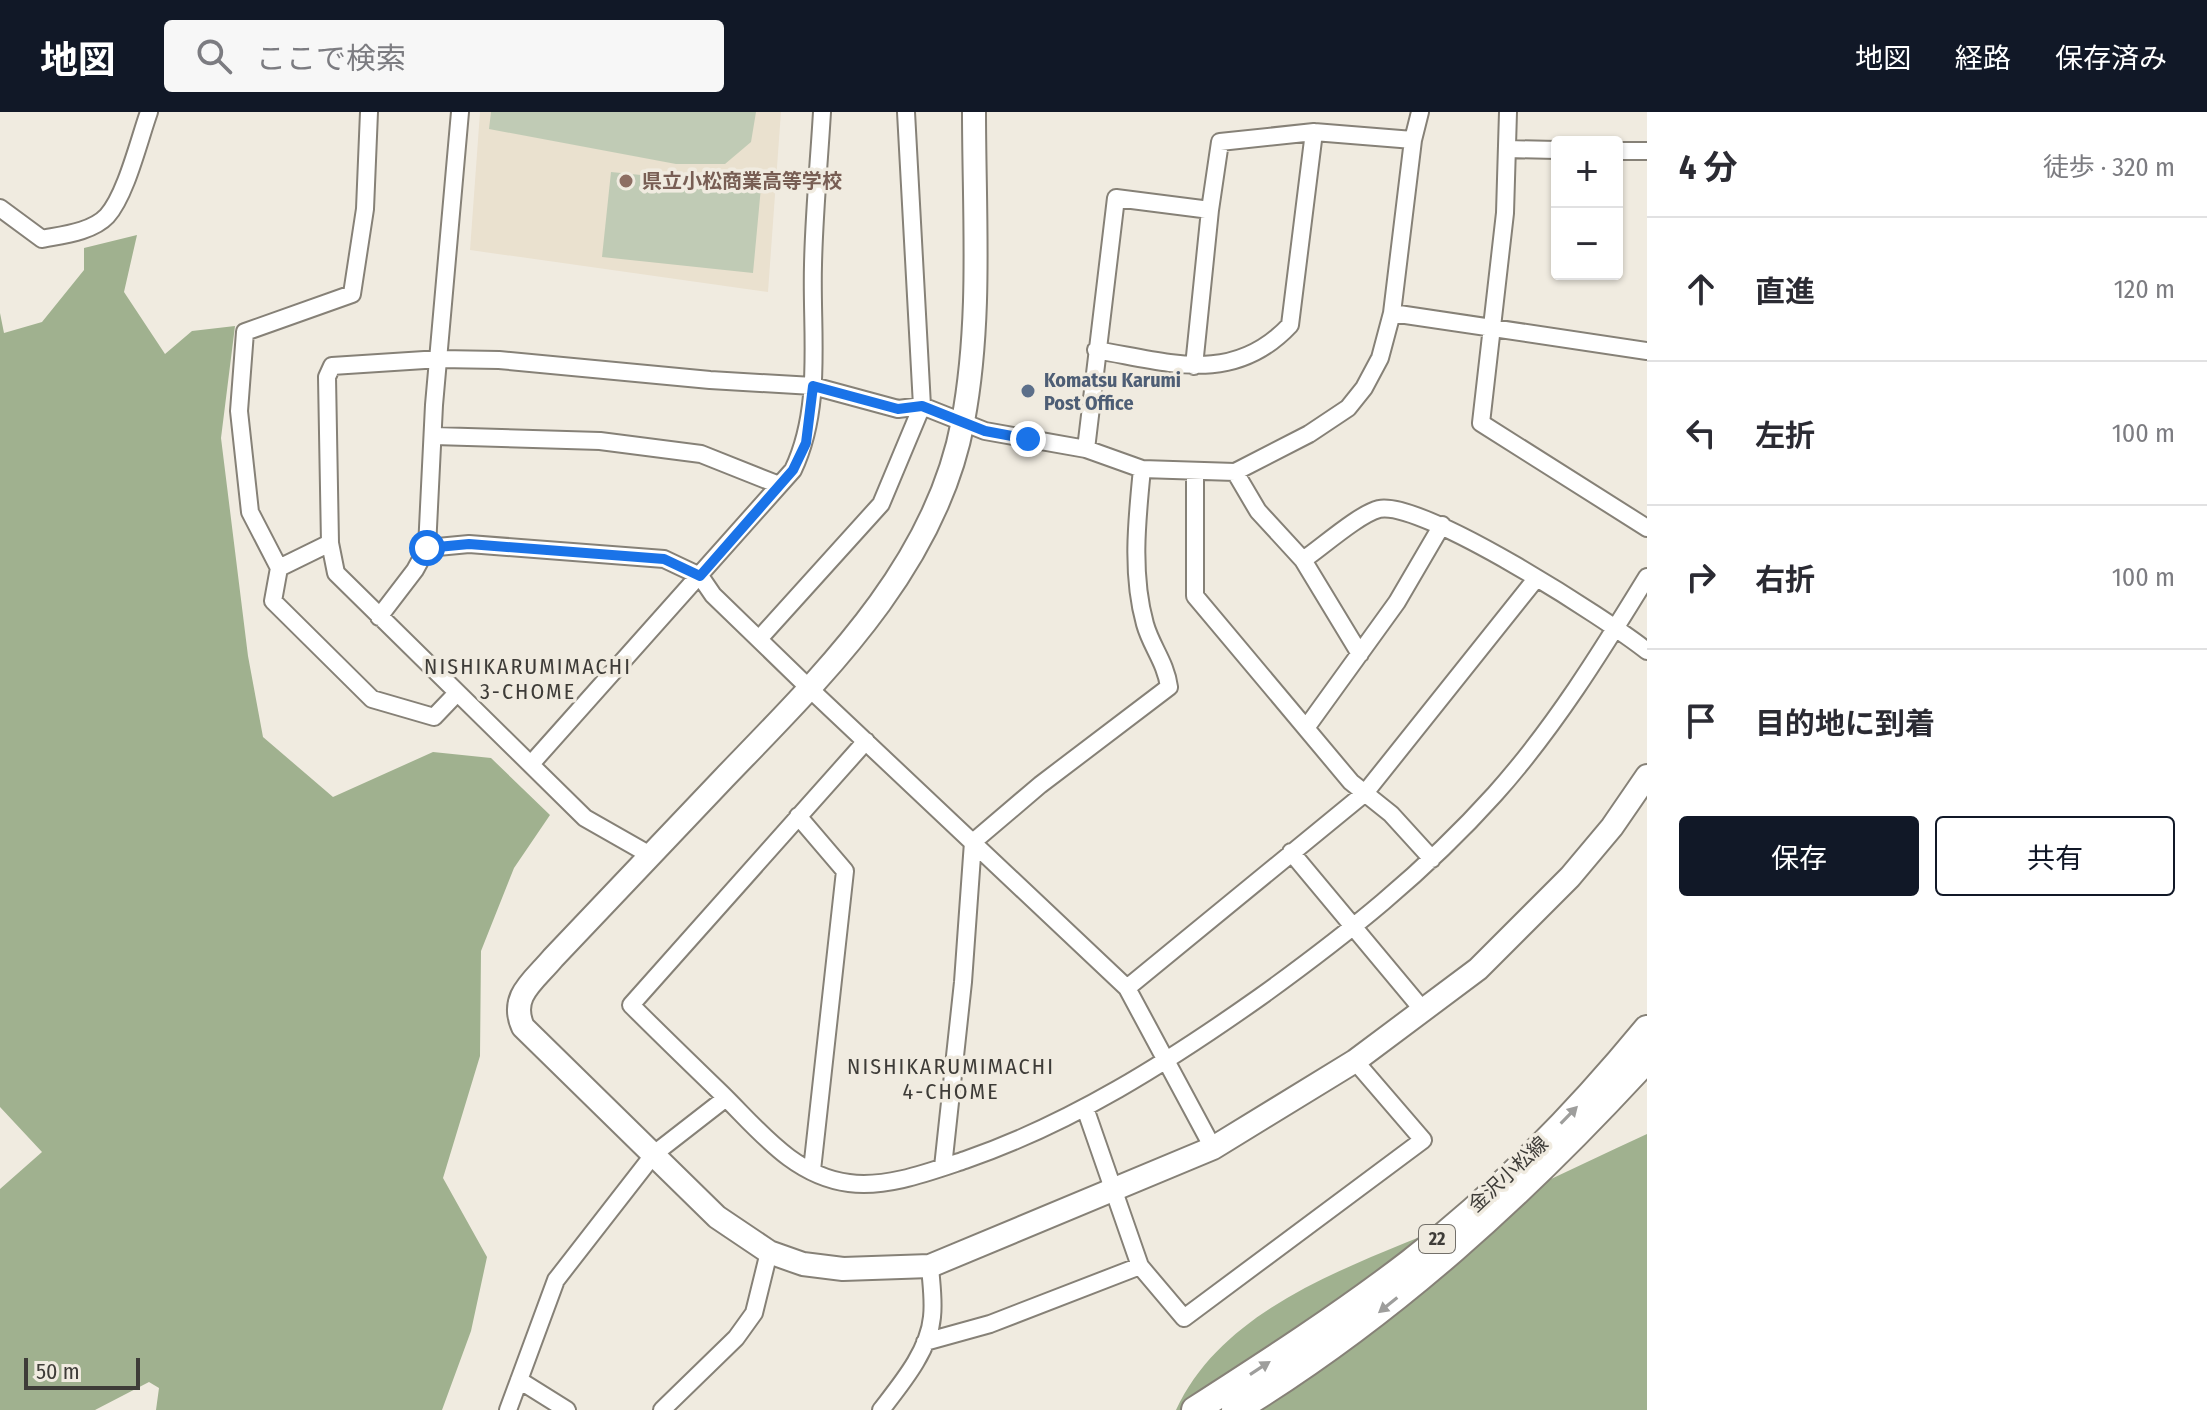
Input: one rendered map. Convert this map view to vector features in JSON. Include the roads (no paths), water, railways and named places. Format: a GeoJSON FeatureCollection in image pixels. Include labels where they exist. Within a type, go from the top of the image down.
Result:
{"type":"FeatureCollection","features":[{"type":"Feature","properties":{"kind":"main road","name":"金沢小松線"},"geometry":{"type":"LineString","coordinates":[[1195,1410],[1296,1345],[1412,1262],[1517,1170],[1647,1029]]}},
{"type":"Feature","properties":{"kind":"main road","name":"金沢小松線"},"geometry":{"type":"LineString","coordinates":[[1235,1410],[1380,1311],[1481,1228],[1579,1133],[1647,1059]]}},
{"type":"Feature","properties":{"kind":"street"},"geometry":{"type":"LineString","coordinates":[[0,208],[42,239],[78,232],[106,217],[120,191],[149,112]]}},
{"type":"Feature","properties":{"kind":"street"},"geometry":{"type":"LineString","coordinates":[[369,112],[365,209],[352,294],[245,332],[239,411],[250,512],[279,568],[273,601],[372,699],[434,717],[456,694]]}},
{"type":"Feature","properties":{"kind":"street"},"geometry":{"type":"LineString","coordinates":[[379,617],[415,570],[427,548],[460,112]]}},
{"type":"Feature","properties":{"kind":"street"},"geometry":{"type":"LineString","coordinates":[[531,764],[793,470],[806,443],[813,386],[813,262],[822,112]]}},
{"type":"Feature","properties":{"kind":"street"},"geometry":{"type":"LineString","coordinates":[[759,639],[881,504],[922,406],[906,112]]}},
{"type":"Feature","properties":{"kind":"street"},"geometry":{"type":"LineString","coordinates":[[974,112],[971,368],[963,423],[949,472],[918,544],[876,609],[810,689],[553,958],[517,1001],[517,1014],[523,1027],[717,1217],[769,1252],[803,1264],[843,1269],[930,1266],[1213,1148],[1355,1061],[1478,969],[1570,877],[1612,827],[1647,776]]}},
{"type":"Feature","properties":{"kind":"street"},"geometry":{"type":"LineString","coordinates":[[650,855],[585,818],[336,573],[330,543],[327,377],[332,366],[440,359],[813,386],[898,409],[922,406],[985,431],[1086,449],[1142,469],[1235,472],[1309,434],[1348,408],[1364,388],[1380,358],[1392,313],[1413,140],[1420,112]]}},
{"type":"Feature","properties":{"kind":"street"},"geometry":{"type":"LineString","coordinates":[[1508,112],[1505,213],[1481,423],[1647,528]]}},
{"type":"Feature","properties":{"kind":"street"},"geometry":{"type":"LineString","coordinates":[[1194,366],[1220,142],[1314,132],[1413,140]]}},
{"type":"Feature","properties":{"kind":"street"},"geometry":{"type":"LineString","coordinates":[[1096,350],[1194,366],[1244,360],[1290,325],[1314,132]]}},
{"type":"Feature","properties":{"kind":"street"},"geometry":{"type":"LineString","coordinates":[[1507,149],[1551,150]]}},
{"type":"Feature","properties":{"kind":"street"},"geometry":{"type":"LineString","coordinates":[[1623,151],[1647,151]]}},
{"type":"Feature","properties":{"kind":"street"},"geometry":{"type":"LineString","coordinates":[[1086,449],[1116,198],[1210,210]]}},
{"type":"Feature","properties":{"kind":"street"},"geometry":{"type":"LineString","coordinates":[[1392,313],[1647,351]]}},
{"type":"Feature","properties":{"kind":"street"},"geometry":{"type":"LineString","coordinates":[[434,436],[600,441],[701,454],[779,485]]}},
{"type":"Feature","properties":{"kind":"street"},"geometry":{"type":"LineString","coordinates":[[943,1167],[963,982],[973,842],[1040,785],[1169,687],[1167,671],[1145,625],[1137,573],[1142,469]]}},
{"type":"Feature","properties":{"kind":"street"},"geometry":{"type":"LineString","coordinates":[[1235,472],[1258,511],[1303,560],[1360,654]]}},
{"type":"Feature","properties":{"kind":"street"},"geometry":{"type":"LineString","coordinates":[[1195,473],[1195,596],[1351,782],[1391,814],[1432,859]]}},
{"type":"Feature","properties":{"kind":"street"},"geometry":{"type":"LineString","coordinates":[[1303,560],[1378,509],[1401,509],[1442,525],[1617,627],[1647,651]]}},
{"type":"Feature","properties":{"kind":"street"},"geometry":{"type":"LineString","coordinates":[[1306,728],[1397,602],[1442,525]]}},
{"type":"Feature","properties":{"kind":"street"},"geometry":{"type":"LineString","coordinates":[[279,568],[330,543]]}},
{"type":"Feature","properties":{"kind":"street"},"geometry":{"type":"LineString","coordinates":[[427,548],[469,544],[664,559],[700,576],[713,595],[810,689],[1127,988],[1213,1148]]}},
{"type":"Feature","properties":{"kind":"street"},"geometry":{"type":"LineString","coordinates":[[866,741],[631,1005],[777,1150],[812,1170],[849,1183],[890,1182],[943,1167],[1005,1146],[1085,1108],[1167,1060],[1355,929],[1432,859],[1497,793],[1578,688],[1647,577]]}},
{"type":"Feature","properties":{"kind":"street"},"geometry":{"type":"LineString","coordinates":[[1127,988],[1365,793],[1535,580]]}},
{"type":"Feature","properties":{"kind":"street"},"geometry":{"type":"LineString","coordinates":[[798,816],[845,871],[812,1170]]}},
{"type":"Feature","properties":{"kind":"street"},"geometry":{"type":"LineString","coordinates":[[1291,852],[1422,1009]]}},
{"type":"Feature","properties":{"kind":"street"},"geometry":{"type":"LineString","coordinates":[[1085,1108],[1140,1266],[1184,1318],[1423,1140],[1355,1061]]}},
{"type":"Feature","properties":{"kind":"street"},"geometry":{"type":"LineString","coordinates":[[508,1410],[556,1280],[654,1154],[726,1098]]}},
{"type":"Feature","properties":{"kind":"street"},"geometry":{"type":"LineString","coordinates":[[662,1410],[736,1338],[754,1313],[769,1252]]}},
{"type":"Feature","properties":{"kind":"street"},"geometry":{"type":"LineString","coordinates":[[881,1410],[906,1379],[925,1342],[933,1318],[930,1266]]}},
{"type":"Feature","properties":{"kind":"street"},"geometry":{"type":"LineString","coordinates":[[925,1342],[990,1324],[1140,1266]]}},
{"type":"Feature","properties":{"kind":"street"},"geometry":{"type":"LineString","coordinates":[[519,1380],[567,1410]]}},
{"type":"Feature","properties":{"kind":"place","name":"県立小松商業高等学校"},"geometry":{"type":"Point","coordinates":[626,181]}},
{"type":"Feature","properties":{"kind":"place","name":"Komatsu Karumi Post Office"},"geometry":{"type":"Point","coordinates":[1028,391]}},
{"type":"Feature","properties":{"kind":"district","name":"NISHIKARUMIMACHI 3-CHOME"},"geometry":{"type":"Point","coordinates":[528,678]}},
{"type":"Feature","properties":{"kind":"district","name":"NISHIKARUMIMACHI 4-CHOME"},"geometry":{"type":"Point","coordinates":[951,1078]}}]}
